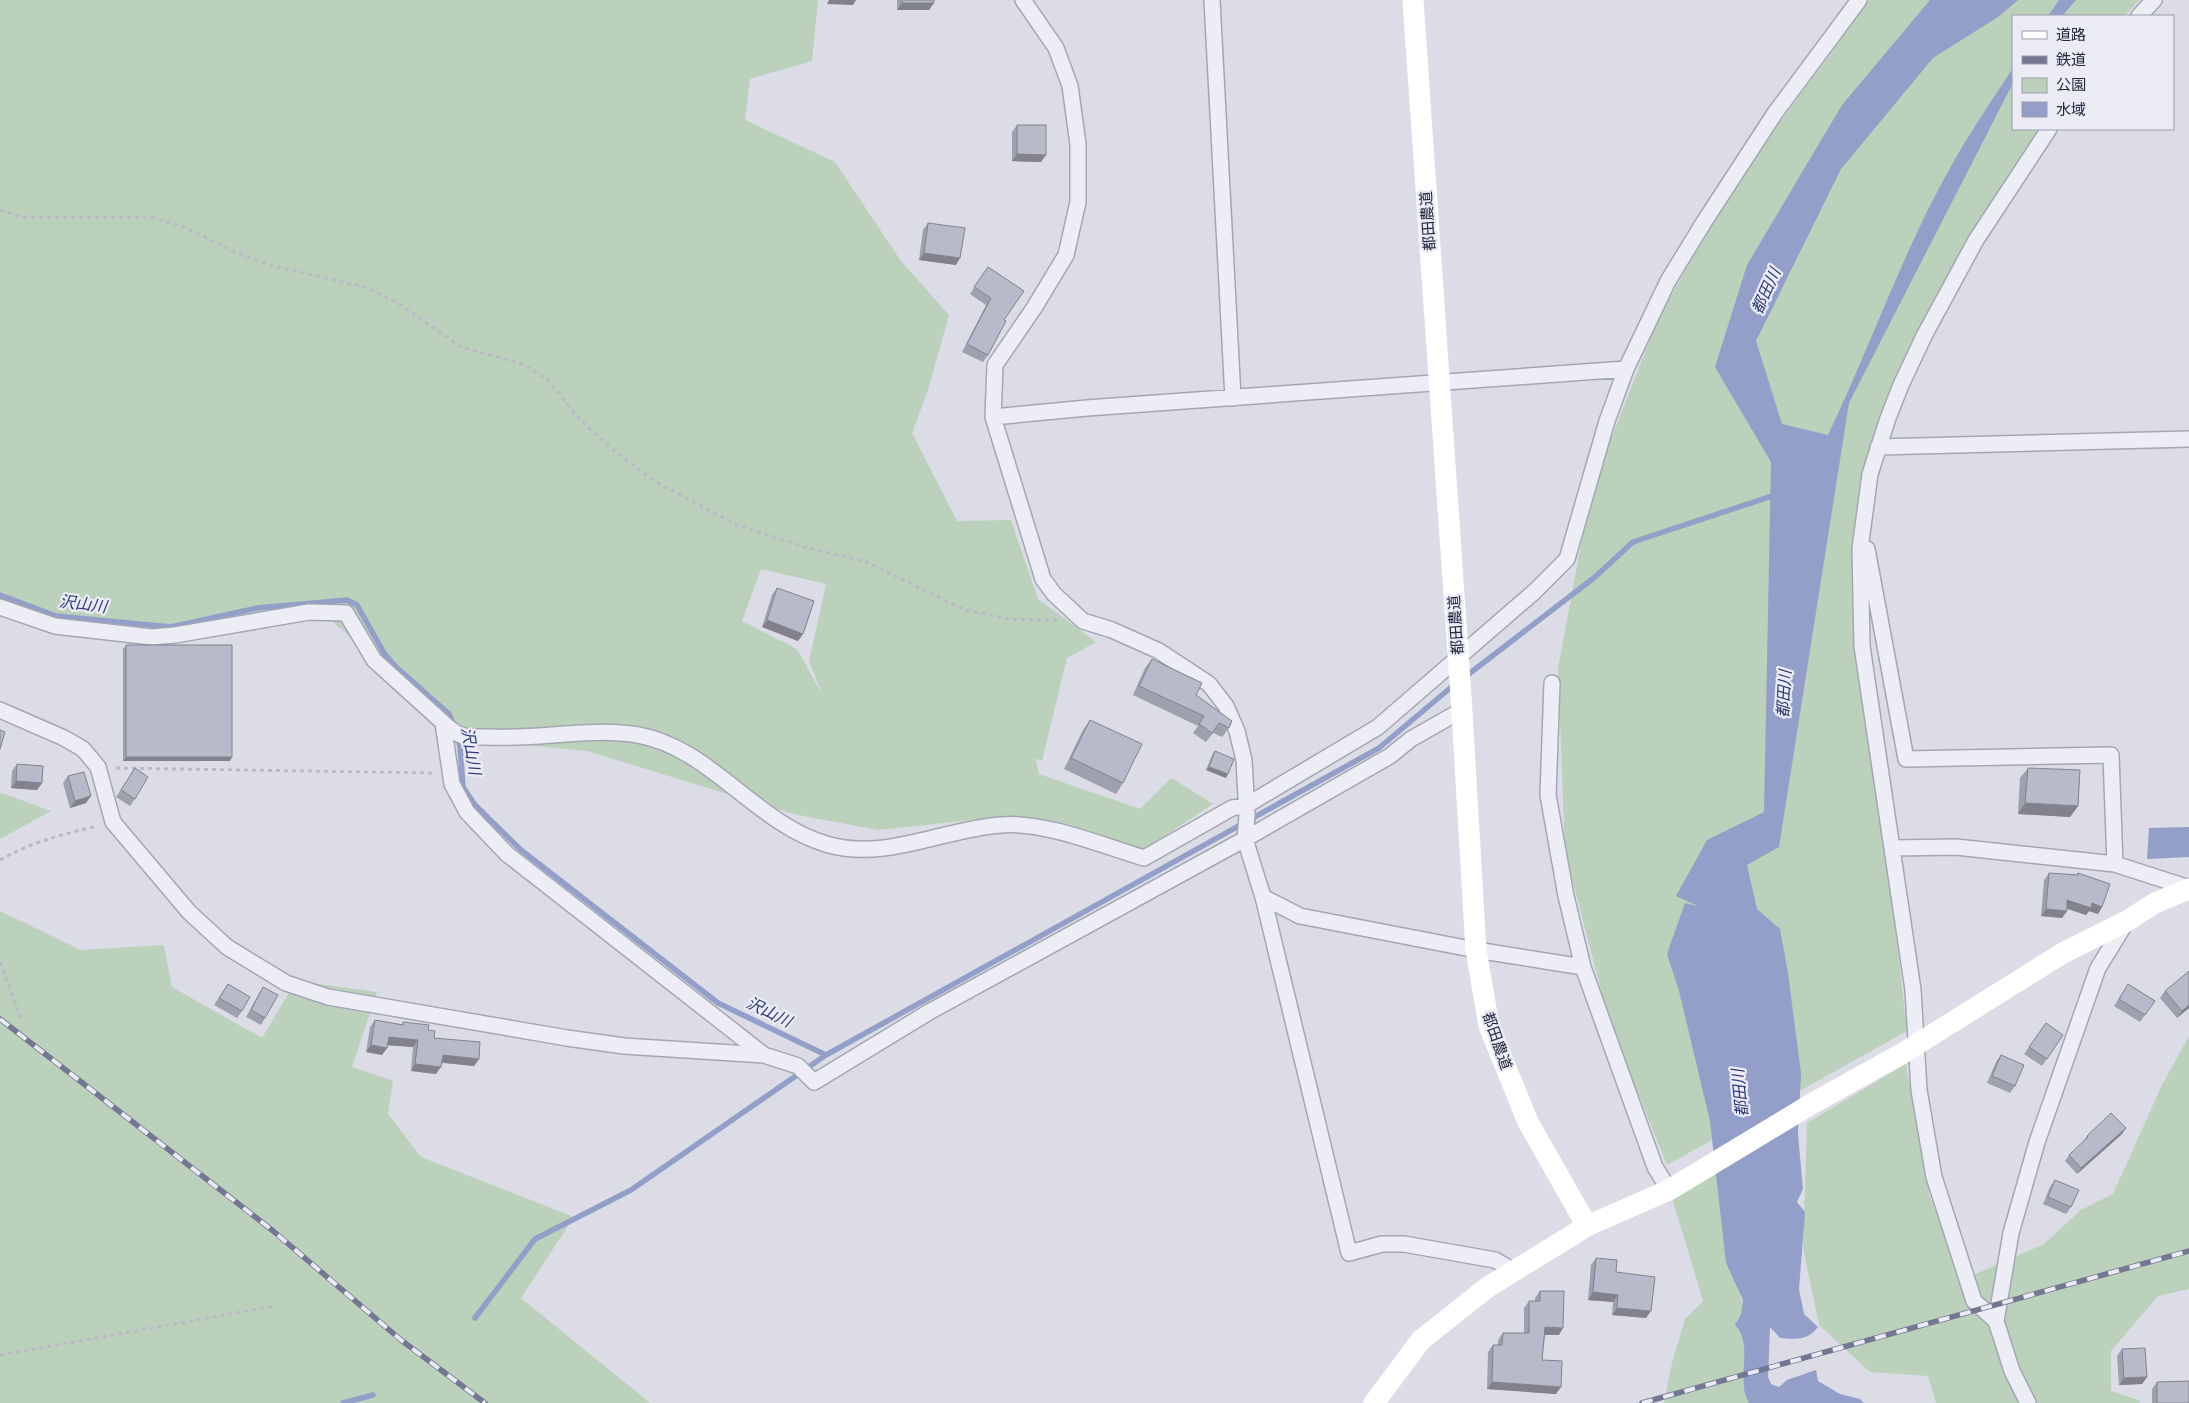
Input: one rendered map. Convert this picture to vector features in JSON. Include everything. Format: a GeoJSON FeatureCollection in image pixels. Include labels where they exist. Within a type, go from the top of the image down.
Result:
{"type":"FeatureCollection","features":[{"type":"Feature","properties":{"kind":"street"},"geometry":{"type":"LineString","coordinates":[[1023,0],[1056,48],[1070,86],[1078,144],[1078,202],[1066,254],[996,366],[993,417],[1044,579],[1054,594],[1083,621],[1112,630],[1159,651],[1209,684],[1226,706],[1237,731],[1244,760],[1247,810],[1246,835],[1263,896],[1349,1253],[1382,1244],[1404,1244],[1495,1260],[1514,1271]]}},
{"type":"Feature","properties":{"kind":"street"},"geometry":{"type":"LineString","coordinates":[[1212,0],[1233,398]]}},
{"type":"Feature","properties":{"kind":"street","name":"都田農道"},"geometry":{"type":"LineString","coordinates":[[1413,0],[1459,661],[1476,950],[1489,1026],[1528,1122],[1587,1226]]}},
{"type":"Feature","properties":{"kind":"street"},"geometry":{"type":"LineString","coordinates":[[2140,15],[2154,0]]}},
{"type":"Feature","properties":{"kind":"street"},"geometry":{"type":"LineString","coordinates":[[0,608],[55,626],[152,637],[175,636],[308,612],[346,613],[374,660],[445,725],[461,736],[515,738],[594,732],[657,739],[685,752],[780,822],[804,836],[827,844],[856,849],[885,848],[1000,825],[1033,825],[1144,858],[1232,808],[1247,810],[1378,727],[1459,661],[1567,559],[1607,421],[1626,369],[1668,281],[1775,113],[1857,1]]}},
{"type":"Feature","properties":{"kind":"street"},"geometry":{"type":"LineString","coordinates":[[1996,1321],[1974,1301],[1934,1177],[1910,1047],[1913,990],[1862,646],[1859,605],[1862,523],[1870,474],[1901,385],[1949,287],[2005,192],[2048,130]]}},
{"type":"Feature","properties":{"kind":"street"},"geometry":{"type":"LineString","coordinates":[[993,417],[1626,369]]}},
{"type":"Feature","properties":{"kind":"street"},"geometry":{"type":"LineString","coordinates":[[1878,447],[2189,439]]}},
{"type":"Feature","properties":{"kind":"street"},"geometry":{"type":"LineString","coordinates":[[1862,523],[1906,759],[2111,755],[2115,864]]}},
{"type":"Feature","properties":{"kind":"street"},"geometry":{"type":"LineString","coordinates":[[1552,683],[1548,795],[1556,846],[1584,967],[1655,1167],[1669,1190]]}},
{"type":"Feature","properties":{"kind":"street"},"geometry":{"type":"LineString","coordinates":[[0,710],[64,738],[83,749],[98,768],[113,822],[189,912],[227,947],[286,982],[328,997],[567,1038],[624,1046],[764,1055],[798,1066],[814,1082],[937,1007],[1390,756],[1411,738],[1461,703]]}},
{"type":"Feature","properties":{"kind":"street"},"geometry":{"type":"LineString","coordinates":[[445,725],[452,784],[467,812],[507,854],[764,1055]]}},
{"type":"Feature","properties":{"kind":"street"},"geometry":{"type":"LineString","coordinates":[[1892,848],[1956,847],[2115,864],[2189,888]]}},
{"type":"Feature","properties":{"kind":"street"},"geometry":{"type":"LineString","coordinates":[[1374,1403],[1421,1340],[1488,1287],[1587,1226],[1669,1190],[2063,954],[2127,921],[2155,902],[2189,888]]}},
{"type":"Feature","properties":{"kind":"street"},"geometry":{"type":"LineString","coordinates":[[1263,896],[1300,916],[1476,950],[1584,967]]}},
{"type":"Feature","properties":{"kind":"street"},"geometry":{"type":"LineString","coordinates":[[2028,1403],[2012,1371],[1996,1321],[2010,1233],[2037,1142],[2098,968],[2127,921]]}},
{"type":"Feature","properties":{"kind":"path"},"geometry":{"type":"LineString","coordinates":[[0,210],[22,217],[149,217],[182,226],[237,253],[273,266],[365,287],[398,302],[461,346],[523,364],[549,381],[580,420],[617,454],[656,482],[737,525],[808,548],[867,562],[963,609],[1007,619],[1083,621]]}},
{"type":"Feature","properties":{"kind":"path"},"geometry":{"type":"LineString","coordinates":[[98,768],[450,773]]}},
{"type":"Feature","properties":{"kind":"path"},"geometry":{"type":"LineString","coordinates":[[0,860],[20,848],[58,835],[113,822]]}},
{"type":"Feature","properties":{"kind":"path"},"geometry":{"type":"LineString","coordinates":[[0,962],[21,1018]]}},
{"type":"Feature","properties":{"kind":"path"},"geometry":{"type":"LineString","coordinates":[[0,1355],[275,1306]]}},
{"type":"Feature","properties":{"kind":"green space"},"geometry":{"type":"Polygon","coordinates":[[[0,0],[818,0],[812,61],[750,79],[745,120],[835,162],[901,261],[949,315],[928,390],[912,433],[957,521],[1011,520],[1038,599],[1096,642],[1067,658],[1042,761],[1030,757],[1036,760],[1039,774],[1140,809],[1171,778],[1213,804],[1140,852],[1019,819],[980,819],[878,830],[793,814],[587,751],[471,740],[326,616],[172,633],[33,617],[0,604],[0,0]],[[761,569],[742,621],[797,649],[823,696],[809,661],[826,584],[761,569]]]}},
{"type":"Feature","properties":{"kind":"green space"},"geometry":{"type":"Polygon","coordinates":[[[1869,0],[2140,0],[2125,15],[2012,15],[2012,130],[2043,130],[1934,317],[1865,499],[1853,554],[1907,1031],[1667,1165],[1609,1021],[1565,851],[1558,669],[1591,490],[1657,322],[1725,198],[1869,0]]]}},
{"type":"Feature","properties":{"kind":"green space"},"geometry":{"type":"Polygon","coordinates":[[[2,793],[51,811],[0,839],[0,794],[2,793]]]}},
{"type":"Feature","properties":{"kind":"green space"},"geometry":{"type":"Polygon","coordinates":[[[0,911],[81,950],[164,945],[172,987],[262,1038],[296,981],[377,992],[352,1067],[393,1081],[388,1114],[421,1157],[574,1217],[521,1298],[650,1403],[0,1403],[0,911]]]}},
{"type":"Feature","properties":{"kind":"green space"},"geometry":{"type":"Polygon","coordinates":[[[2189,1036],[2189,1289],[2158,1296],[2111,1351],[2111,1391],[2138,1400],[2140,1403],[1936,1403],[1928,1376],[1870,1372],[1819,1325],[1803,1248],[1807,1123],[1906,1064],[1929,1194],[1962,1280],[2044,1244],[2081,1210],[2113,1194],[2161,1087],[2189,1036]]]}},
{"type":"Feature","properties":{"kind":"green space"},"geometry":{"type":"Polygon","coordinates":[[[1716,1174],[1762,1403],[1664,1403],[1672,1363],[1685,1319],[1703,1301],[1672,1198],[1716,1174]]]}},
{"type":"Feature","properties":{"kind":"water","name":"都田川"},"geometry":{"type":"Polygon","coordinates":[[[1930,0],[2018,0],[1998,17],[1933,58],[1841,169],[1756,341],[1782,424],[1828,435],[1903,262],[1936,194],[1968,137],[2012,70],[2012,85],[1849,403],[1779,847],[1747,865],[1757,909],[1780,929],[1788,973],[1801,1073],[1798,1134],[1803,1189],[1797,1202],[1805,1212],[1799,1289],[1804,1314],[1818,1327],[1806,1337],[1792,1339],[1780,1338],[1770,1327],[1768,1377],[1771,1384],[1779,1387],[1787,1380],[1816,1370],[1818,1381],[1840,1394],[1860,1399],[1864,1403],[1749,1403],[1744,1390],[1743,1380],[1743,1339],[1735,1325],[1741,1314],[1743,1300],[1726,1263],[1710,1121],[1679,991],[1667,954],[1685,903],[1698,906],[1676,896],[1707,840],[1764,812],[1771,462],[1715,367],[1747,265],[1842,105],[1930,0]]]}},
{"type":"Feature","properties":{"kind":"water"},"geometry":{"type":"Polygon","coordinates":[[[2059,0],[2076,0],[2063,15],[2049,15],[2059,0]]]}},
{"type":"Feature","properties":{"kind":"water"},"geometry":{"type":"Polygon","coordinates":[[[2189,827],[2189,857],[2147,859],[2149,828],[2189,827]]]}},
{"type":"Feature","properties":{"kind":"building"},"geometry":{"type":"Polygon","coordinates":[[[902,0],[934,0],[934,3],[902,3],[902,0]]]}},
{"type":"Feature","properties":{"kind":"building"},"geometry":{"type":"Polygon","coordinates":[[[1017,125],[1046,125],[1046,155],[1017,154],[1017,125]]]}},
{"type":"Feature","properties":{"kind":"building"},"geometry":{"type":"Polygon","coordinates":[[[928,223],[965,228],[960,258],[924,253],[928,223]]]}},
{"type":"Feature","properties":{"kind":"building"},"geometry":{"type":"Polygon","coordinates":[[[988,267],[1024,291],[1004,320],[1006,321],[988,355],[967,344],[991,298],[974,287],[988,267]]]}},
{"type":"Feature","properties":{"kind":"building"},"geometry":{"type":"Polygon","coordinates":[[[777,588],[814,601],[803,634],[767,620],[777,588]]]}},
{"type":"Feature","properties":{"kind":"building"},"geometry":{"type":"Polygon","coordinates":[[[126,645],[232,645],[232,757],[126,757],[126,645]]]}},
{"type":"Feature","properties":{"kind":"building"},"geometry":{"type":"Polygon","coordinates":[[[1152,659],[1202,683],[1196,695],[1232,721],[1229,728],[1219,723],[1212,733],[1199,724],[1204,716],[1139,686],[1152,659]]]}},
{"type":"Feature","properties":{"kind":"building"},"geometry":{"type":"Polygon","coordinates":[[[1090,720],[1142,744],[1123,783],[1071,758],[1090,720]]]}},
{"type":"Feature","properties":{"kind":"building"},"geometry":{"type":"Polygon","coordinates":[[[0,730],[5,732],[0,749],[0,730]]]}},
{"type":"Feature","properties":{"kind":"building"},"geometry":{"type":"Polygon","coordinates":[[[1215,751],[1234,759],[1228,774],[1209,767],[1215,751]]]}},
{"type":"Feature","properties":{"kind":"building"},"geometry":{"type":"Polygon","coordinates":[[[17,764],[43,766],[42,783],[16,781],[17,764]]]}},
{"type":"Feature","properties":{"kind":"building"},"geometry":{"type":"Polygon","coordinates":[[[135,768],[148,777],[135,799],[121,790],[135,768]]]}},
{"type":"Feature","properties":{"kind":"building"},"geometry":{"type":"Polygon","coordinates":[[[2028,768],[2080,770],[2078,806],[2025,803],[2028,768]]]}},
{"type":"Feature","properties":{"kind":"building"},"geometry":{"type":"Polygon","coordinates":[[[84,772],[91,796],[75,801],[68,776],[84,772]]]}},
{"type":"Feature","properties":{"kind":"building"},"geometry":{"type":"Polygon","coordinates":[[[2049,873],[2078,875],[2078,873],[2110,884],[2102,907],[2092,903],[2091,908],[2067,900],[2067,911],[2046,909],[2049,873]]]}},
{"type":"Feature","properties":{"kind":"building"},"geometry":{"type":"Polygon","coordinates":[[[2189,971],[2189,1005],[2182,1011],[2165,991],[2189,971]]]}},
{"type":"Feature","properties":{"kind":"building"},"geometry":{"type":"Polygon","coordinates":[[[228,984],[250,997],[242,1011],[219,998],[228,984]]]}},
{"type":"Feature","properties":{"kind":"building"},"geometry":{"type":"Polygon","coordinates":[[[2128,984],[2155,1001],[2145,1015],[2119,999],[2128,984]]]}},
{"type":"Feature","properties":{"kind":"building"},"geometry":{"type":"Polygon","coordinates":[[[263,987],[278,995],[265,1018],[251,1010],[263,987]]]}},
{"type":"Feature","properties":{"kind":"building"},"geometry":{"type":"Polygon","coordinates":[[[375,1020],[403,1025],[403,1022],[429,1025],[428,1030],[435,1031],[434,1038],[480,1042],[479,1059],[443,1055],[441,1067],[415,1064],[418,1040],[389,1037],[387,1048],[371,1045],[375,1020]]]}},
{"type":"Feature","properties":{"kind":"building"},"geometry":{"type":"Polygon","coordinates":[[[2046,1023],[2063,1035],[2047,1059],[2029,1047],[2046,1023]]]}},
{"type":"Feature","properties":{"kind":"building"},"geometry":{"type":"Polygon","coordinates":[[[2001,1055],[2024,1065],[2015,1086],[1992,1076],[2001,1055]]]}},
{"type":"Feature","properties":{"kind":"building"},"geometry":{"type":"Polygon","coordinates":[[[2111,1113],[2126,1128],[2081,1168],[2069,1155],[2111,1113]]]}},
{"type":"Feature","properties":{"kind":"building"},"geometry":{"type":"Polygon","coordinates":[[[2055,1180],[2079,1190],[2071,1207],[2048,1197],[2055,1180]]]}},
{"type":"Feature","properties":{"kind":"building"},"geometry":{"type":"Polygon","coordinates":[[[1596,1258],[1617,1260],[1616,1272],[1655,1277],[1651,1311],[1617,1308],[1618,1295],[1593,1292],[1596,1258]]]}},
{"type":"Feature","properties":{"kind":"building"},"geometry":{"type":"Polygon","coordinates":[[[1540,1291],[1564,1291],[1563,1328],[1545,1327],[1542,1360],[1562,1361],[1561,1387],[1492,1382],[1493,1345],[1502,1345],[1503,1333],[1529,1333],[1529,1301],[1540,1301],[1540,1291]]]}},
{"type":"Feature","properties":{"kind":"building"},"geometry":{"type":"Polygon","coordinates":[[[2145,1348],[2147,1377],[2124,1378],[2122,1349],[2145,1348]]]}},
{"type":"Feature","properties":{"kind":"building"},"geometry":{"type":"Polygon","coordinates":[[[2189,1381],[2189,1403],[2157,1403],[2157,1382],[2189,1381]]]}},
{"type":"Feature","properties":{"kind":"waterway"},"geometry":{"type":"LineString","coordinates":[[1465,677],[1595,577],[1633,542],[1778,494]]}},
{"type":"Feature","properties":{"kind":"waterway","name":"沢山川"},"geometry":{"type":"LineString","coordinates":[[0,595],[56,616],[171,627],[257,608],[347,600],[357,605],[384,653],[396,667],[449,714],[454,726]]}},
{"type":"Feature","properties":{"kind":"waterway"},"geometry":{"type":"LineString","coordinates":[[475,1318],[535,1239],[631,1190],[826,1055],[1379,748],[1455,684]]}},
{"type":"Feature","properties":{"kind":"waterway","name":"沢山川"},"geometry":{"type":"LineString","coordinates":[[456,735],[460,746],[463,787],[475,805],[521,850],[718,1003],[826,1055]]}},
{"type":"Feature","properties":{"kind":"waterway"},"geometry":{"type":"LineString","coordinates":[[343,1403],[373,1395]]}},
{"type":"Feature","properties":{"kind":"railway"},"geometry":{"type":"LineString","coordinates":[[0,1019],[272,1230],[401,1340],[485,1403]]}},
{"type":"Feature","properties":{"kind":"railway"},"geometry":{"type":"LineString","coordinates":[[1642,1403],[2189,1251]]}}]}
